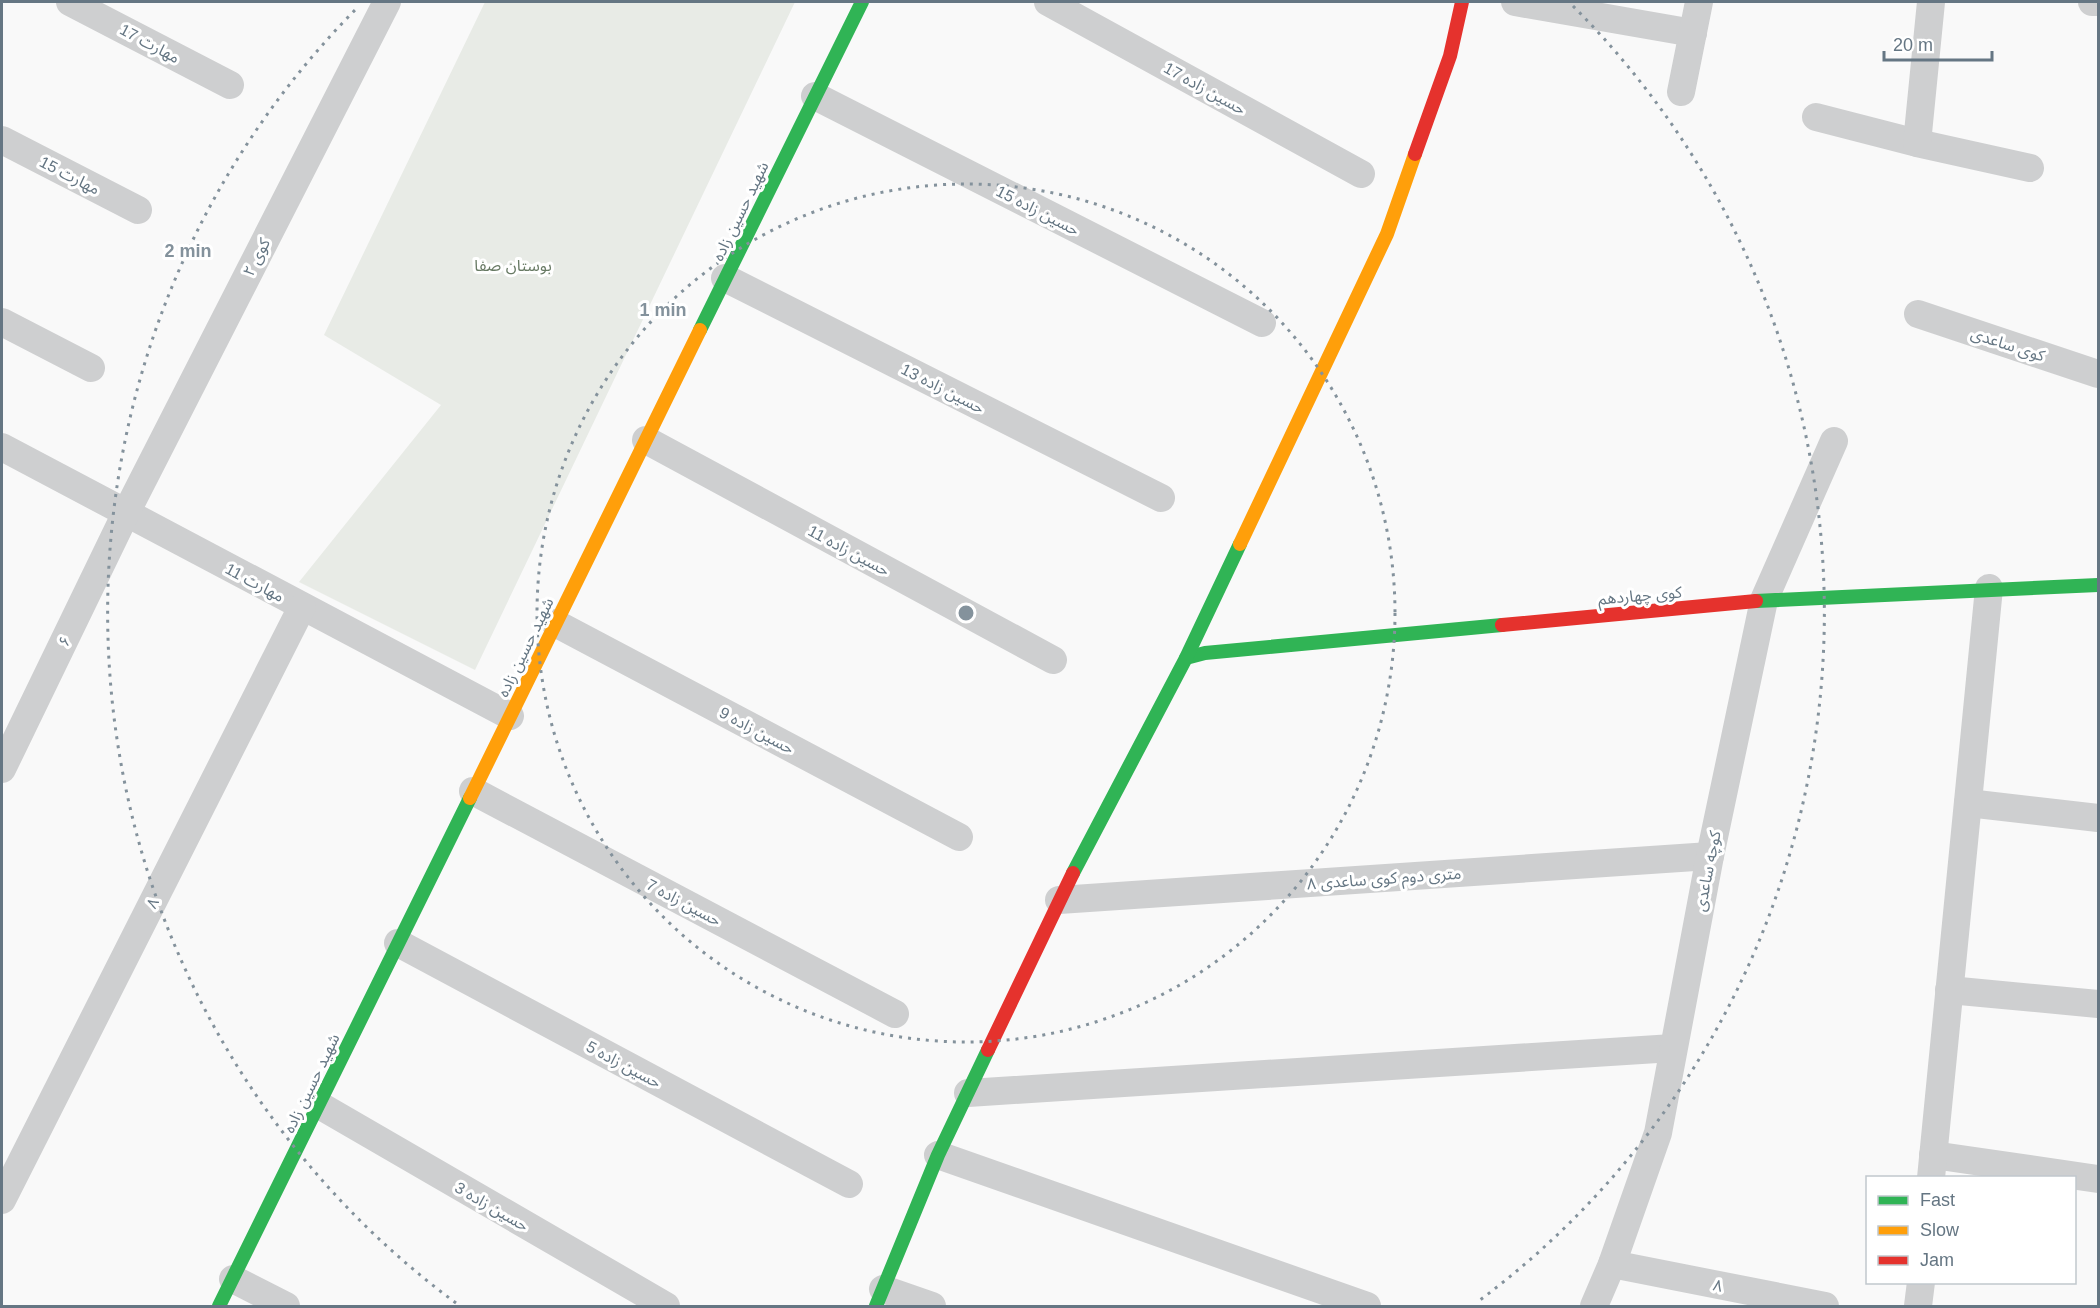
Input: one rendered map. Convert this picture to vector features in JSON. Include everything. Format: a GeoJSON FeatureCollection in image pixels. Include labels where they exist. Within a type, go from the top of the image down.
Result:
{"type":"FeatureCollection","features":[{"type":"Feature","properties":{"kind":"street","name":"مهارت 17"},"geometry":{"type":"LineString","coordinates":[[70,2],[230,86]]}},
{"type":"Feature","properties":{"kind":"street","name":"کوی ۲"},"geometry":{"type":"LineString","coordinates":[[126,513],[387,2]]}},
{"type":"Feature","properties":{"kind":"street","name":"شهید حسین زاده"},"geometry":{"type":"LineString","coordinates":[[219,1306],[862,2]]}},
{"type":"Feature","properties":{"kind":"street","name":"حسین زاده 17"},"geometry":{"type":"LineString","coordinates":[[1048,2],[1361,174]]}},
{"type":"Feature","properties":{"kind":"street"},"geometry":{"type":"LineString","coordinates":[[932,1306],[879,1298],[939,1155],[1059,900],[1186,658],[1387,234],[1450,56],[1462,2]]}},
{"type":"Feature","properties":{"kind":"street"},"geometry":{"type":"LineString","coordinates":[[1515,2],[1693,33]]}},
{"type":"Feature","properties":{"kind":"street"},"geometry":{"type":"LineString","coordinates":[[1681,92],[1699,2]]}},
{"type":"Feature","properties":{"kind":"street"},"geometry":{"type":"LineString","coordinates":[[1917,143],[1931,2]]}},
{"type":"Feature","properties":{"kind":"street"},"geometry":{"type":"LineString","coordinates":[[2092,2],[2098,2]]}},
{"type":"Feature","properties":{"kind":"street","name":"حسین زاده 15"},"geometry":{"type":"LineString","coordinates":[[815,96],[1262,323]]}},
{"type":"Feature","properties":{"kind":"street"},"geometry":{"type":"LineString","coordinates":[[1816,117],[1917,143],[2030,168]]}},
{"type":"Feature","properties":{"kind":"street","name":"مهارت 15"},"geometry":{"type":"LineString","coordinates":[[2,140],[138,210]]}},
{"type":"Feature","properties":{"kind":"street","name":"حسین زاده 13"},"geometry":{"type":"LineString","coordinates":[[726,278],[1161,498]]}},
{"type":"Feature","properties":{"kind":"street","name":"کوی ساعدی‌"},"geometry":{"type":"LineString","coordinates":[[1918,314],[2098,374]]}},
{"type":"Feature","properties":{"kind":"street"},"geometry":{"type":"LineString","coordinates":[[2,322],[91,368]]}},
{"type":"Feature","properties":{"kind":"street","name":"حسین زاده 11"},"geometry":{"type":"LineString","coordinates":[[646,440],[1053,660]]}},
{"type":"Feature","properties":{"kind":"street","name":"کوچه ساعدی"},"geometry":{"type":"LineString","coordinates":[[1594,1306],[1612,1264],[1658,1133],[1710,856],[1764,600],[1834,441]]}},
{"type":"Feature","properties":{"kind":"street","name":"مهارت 11"},"geometry":{"type":"LineString","coordinates":[[2,447],[510,716]]}},
{"type":"Feature","properties":{"kind":"street","name":"۶"},"geometry":{"type":"LineString","coordinates":[[2,769],[126,513]]}},
{"type":"Feature","properties":{"kind":"street","name":"کوی چهاردهم"},"geometry":{"type":"LineString","coordinates":[[1186,658],[1205,653],[1764,600],[1989,588],[2098,585]]}},
{"type":"Feature","properties":{"kind":"street"},"geometry":{"type":"LineString","coordinates":[[1989,588],[1932,1166],[2060,1176]]}},
{"type":"Feature","properties":{"kind":"street","name":"۸"},"geometry":{"type":"LineString","coordinates":[[2,1200],[302,607]]}},
{"type":"Feature","properties":{"kind":"street","name":"حسین زاده 9"},"geometry":{"type":"LineString","coordinates":[[555,623],[959,837]]}},
{"type":"Feature","properties":{"kind":"street","name":"حسین زاده 7"},"geometry":{"type":"LineString","coordinates":[[473,791],[895,1014]]}},
{"type":"Feature","properties":{"kind":"street"},"geometry":{"type":"LineString","coordinates":[[1968,803],[2098,818]]}},
{"type":"Feature","properties":{"kind":"street","name":"۸ متری دوم کوی ساعدی"},"geometry":{"type":"LineString","coordinates":[[1059,900],[1710,856]]}},
{"type":"Feature","properties":{"kind":"street","name":"حسین زاده 5"},"geometry":{"type":"LineString","coordinates":[[398,943],[849,1184]]}},
{"type":"Feature","properties":{"kind":"street"},"geometry":{"type":"LineString","coordinates":[[1949,990],[2098,1004]]}},
{"type":"Feature","properties":{"kind":"street"},"geometry":{"type":"LineString","coordinates":[[968,1093],[1673,1048]]}},
{"type":"Feature","properties":{"kind":"street","name":"حسین زاده 3"},"geometry":{"type":"LineString","coordinates":[[319,1105],[666,1306]]}},
{"type":"Feature","properties":{"kind":"street"},"geometry":{"type":"LineString","coordinates":[[939,1155],[1367,1306]]}},
{"type":"Feature","properties":{"kind":"street"},"geometry":{"type":"LineString","coordinates":[[2076,1177],[2098,1179]]}},
{"type":"Feature","properties":{"kind":"street","name":"۸"},"geometry":{"type":"LineString","coordinates":[[1612,1264],[1825,1306]]}},
{"type":"Feature","properties":{"kind":"street"},"geometry":{"type":"LineString","coordinates":[[233,1280],[286,1306]]}},
{"type":"Feature","properties":{"kind":"street"},"geometry":{"type":"LineString","coordinates":[[1918,1306],[1921,1284]]}},
{"type":"Feature","properties":{"kind":"green space","name":"بوستان صفا"},"geometry":{"type":"Polygon","coordinates":[[[485,2],[795,2],[475,670],[299,582],[441,405],[324,335],[485,2]]]}},
{"type":"Feature","properties":{"kind":"traffic: fast"},"geometry":{"type":"LineString","coordinates":[[700,330],[862,2]]}},
{"type":"Feature","properties":{"kind":"traffic: fast"},"geometry":{"type":"LineString","coordinates":[[1073,873],[1186,658],[1240,544]]}},
{"type":"Feature","properties":{"kind":"traffic: fast"},"geometry":{"type":"LineString","coordinates":[[1756,601],[2098,585]]}},
{"type":"Feature","properties":{"kind":"traffic: fast"},"geometry":{"type":"LineString","coordinates":[[1186,658],[1205,653],[1502,625]]}},
{"type":"Feature","properties":{"kind":"traffic: fast"},"geometry":{"type":"LineString","coordinates":[[219,1306],[470,798]]}},
{"type":"Feature","properties":{"kind":"traffic: fast"},"geometry":{"type":"LineString","coordinates":[[876,1306],[938,1155],[988,1050]]}},
{"type":"Feature","properties":{"kind":"traffic: slow"},"geometry":{"type":"LineString","coordinates":[[1240,544],[1387,234],[1415,154]]}},
{"type":"Feature","properties":{"kind":"traffic: slow"},"geometry":{"type":"LineString","coordinates":[[470,798],[700,330]]}},
{"type":"Feature","properties":{"kind":"traffic: jam"},"geometry":{"type":"LineString","coordinates":[[1415,154],[1450,56],[1462,2]]}},
{"type":"Feature","properties":{"kind":"traffic: jam"},"geometry":{"type":"LineString","coordinates":[[1502,625],[1756,601]]}},
{"type":"Feature","properties":{"kind":"traffic: jam"},"geometry":{"type":"LineString","coordinates":[[988,1050],[1073,873]]}}]}
